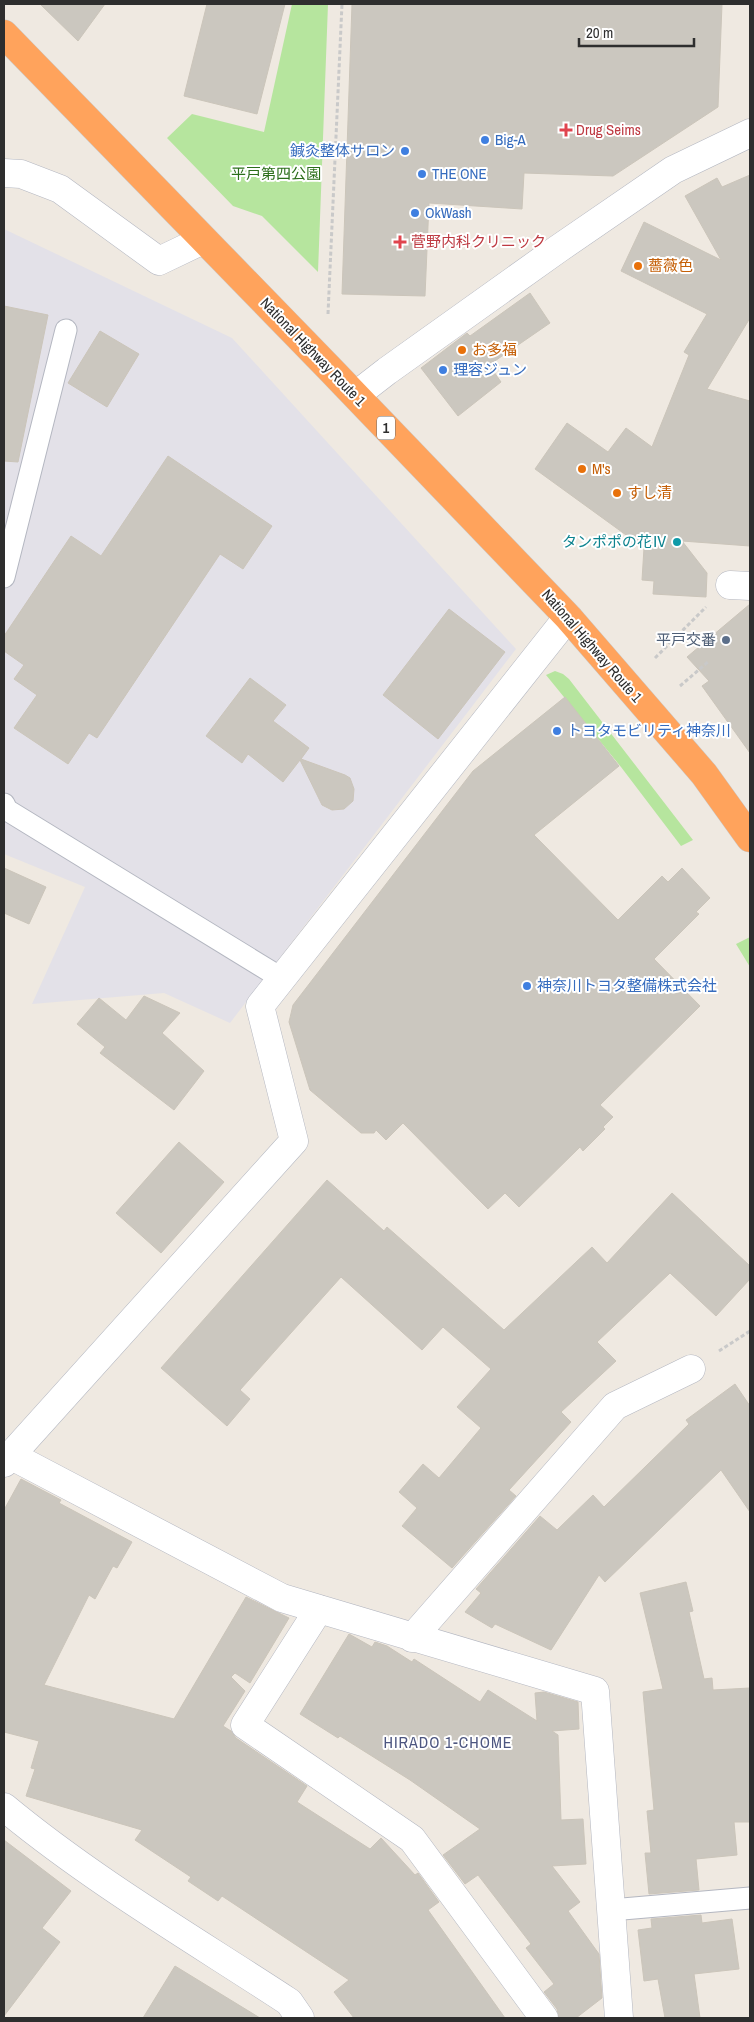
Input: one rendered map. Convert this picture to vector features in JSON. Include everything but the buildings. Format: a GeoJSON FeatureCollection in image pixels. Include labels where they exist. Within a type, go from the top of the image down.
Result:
{"type":"FeatureCollection","features":[{"type":"Feature","properties":{"kind":"highway","name":"National Highway Route 1"},"geometry":{"type":"LineString","coordinates":[[4,34],[568,617],[704,774],[750,838]]}},
{"type":"Feature","properties":{"kind":"street"},"geometry":{"type":"LineString","coordinates":[[356,396],[387,371],[472,310],[673,170],[750,133]]}},
{"type":"Feature","properties":{"kind":"street"},"geometry":{"type":"LineString","coordinates":[[4,174],[21,174],[60,189],[159,261],[203,240]]}},
{"type":"Feature","properties":{"kind":"street"},"geometry":{"type":"LineString","coordinates":[[568,617],[260,1006],[294,1141],[7,1459],[282,1598],[595,1691],[620,2018]]}},
{"type":"Feature","properties":{"kind":"street"},"geometry":{"type":"LineString","coordinates":[[412,1638],[615,1406],[691,1369]]}},
{"type":"Feature","properties":{"kind":"street"},"geometry":{"type":"LineString","coordinates":[[319,1609],[245,1725],[412,1839],[544,2018]]}},
{"type":"Feature","properties":{"kind":"street"},"geometry":{"type":"LineString","coordinates":[[4,1807],[38,1836],[102,1880],[288,2002],[300,2018]]}},
{"type":"Feature","properties":{"kind":"lane"},"geometry":{"type":"LineString","coordinates":[[4,577],[66,330]]}},
{"type":"Feature","properties":{"kind":"lane"},"geometry":{"type":"LineString","coordinates":[[4,804],[7,810],[282,978]]}},
{"type":"Feature","properties":{"kind":"lane"},"geometry":{"type":"LineString","coordinates":[[611,1910],[750,1898]]}},
{"type":"Feature","properties":{"kind":"path"},"geometry":{"type":"LineString","coordinates":[[328,314],[342,4]]}},
{"type":"Feature","properties":{"kind":"path"},"geometry":{"type":"LineString","coordinates":[[655,658],[731,591]]}},
{"type":"Feature","properties":{"kind":"path"},"geometry":{"type":"LineString","coordinates":[[680,686],[709,661]]}},
{"type":"Feature","properties":{"kind":"shaded area"},"geometry":{"type":"Polygon","coordinates":[[[4,229],[232,338],[516,649],[230,1023],[164,993],[32,1004],[85,887],[4,854],[4,229]]]}},
{"type":"Feature","properties":{"kind":"green space","name":"平戸第四公園"},"geometry":{"type":"Polygon","coordinates":[[[292,4],[328,4],[318,272],[262,216],[233,206],[167,138],[192,114],[264,132],[292,4]]]}},
{"type":"Feature","properties":{"kind":"green space"},"geometry":{"type":"Polygon","coordinates":[[[555,671],[569,679],[693,840],[681,846],[621,767],[546,675],[555,671]]]}},
{"type":"Feature","properties":{"kind":"green space"},"geometry":{"type":"Polygon","coordinates":[[[750,937],[750,967],[736,944],[750,937]]]}},
{"type":"Feature","properties":{"kind":"place","name":"Drug Seims"},"geometry":{"type":"Point","coordinates":[566,130]}},
{"type":"Feature","properties":{"kind":"place","name":"Big-A"},"geometry":{"type":"Point","coordinates":[485,140]}},
{"type":"Feature","properties":{"kind":"place","name":"鍼灸整体サロン"},"geometry":{"type":"Point","coordinates":[405,151]}},
{"type":"Feature","properties":{"kind":"place","name":"THE ONE"},"geometry":{"type":"Point","coordinates":[422,174]}},
{"type":"Feature","properties":{"kind":"place","name":"OkWash"},"geometry":{"type":"Point","coordinates":[415,213]}},
{"type":"Feature","properties":{"kind":"place","name":"菅野内科クリニック"},"geometry":{"type":"Point","coordinates":[400,242]}},
{"type":"Feature","properties":{"kind":"place","name":"薔薇色"},"geometry":{"type":"Point","coordinates":[638,266]}},
{"type":"Feature","properties":{"kind":"place","name":"お多福"},"geometry":{"type":"Point","coordinates":[462,350]}},
{"type":"Feature","properties":{"kind":"place","name":"理容ジュン"},"geometry":{"type":"Point","coordinates":[443,370]}},
{"type":"Feature","properties":{"kind":"place","name":"M's"},"geometry":{"type":"Point","coordinates":[582,469]}},
{"type":"Feature","properties":{"kind":"place","name":"すし清"},"geometry":{"type":"Point","coordinates":[617,493]}},
{"type":"Feature","properties":{"kind":"place","name":"タンポポの花Ⅳ"},"geometry":{"type":"Point","coordinates":[677,542]}},
{"type":"Feature","properties":{"kind":"place","name":"平戸交番"},"geometry":{"type":"Point","coordinates":[726,640]}},
{"type":"Feature","properties":{"kind":"place","name":"トヨタモビリティ神奈川"},"geometry":{"type":"Point","coordinates":[557,731]}},
{"type":"Feature","properties":{"kind":"place","name":"神奈川トヨタ整備株式会社"},"geometry":{"type":"Point","coordinates":[527,986]}},
{"type":"Feature","properties":{"kind":"district","name":"HIRADO 1-CHOME"},"geometry":{"type":"Point","coordinates":[448,1742]}}]}
